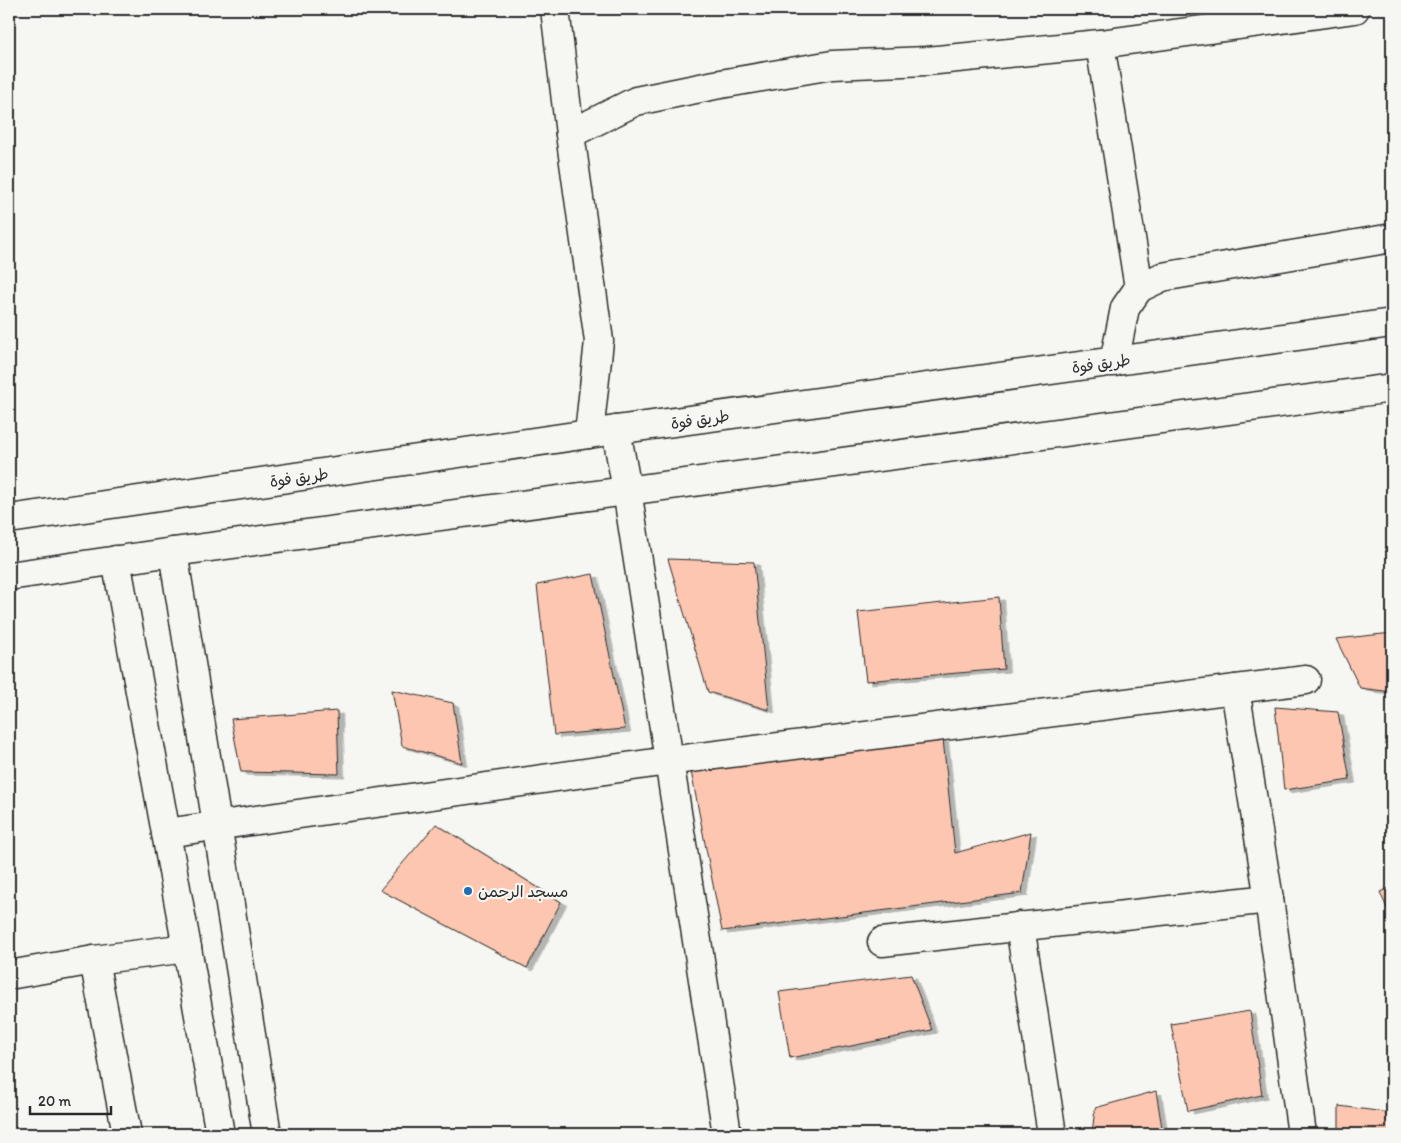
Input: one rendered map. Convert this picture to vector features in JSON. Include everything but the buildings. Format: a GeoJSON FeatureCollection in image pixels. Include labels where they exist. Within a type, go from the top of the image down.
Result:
{"type":"FeatureCollection","features":[{"type":"Feature","properties":{"kind":"main road"},"geometry":{"type":"LineString","coordinates":[[555,9],[570,134],[599,342],[589,434]]}},
{"type":"Feature","properties":{"kind":"main road"},"geometry":{"type":"LineString","coordinates":[[570,134],[636,101],[715,85],[822,67],[927,61],[1100,44],[1354,9]]}},
{"type":"Feature","properties":{"kind":"main road"},"geometry":{"type":"LineString","coordinates":[[1100,44],[1139,288]]}},
{"type":"Feature","properties":{"kind":"main road"},"geometry":{"type":"LineString","coordinates":[[1114,362],[1126,308],[1139,288],[1162,277],[1392,238]]}},
{"type":"Feature","properties":{"kind":"main road","name":"طريق فوة"},"geometry":{"type":"LineString","coordinates":[[9,519],[616,430],[1392,323]]}},
{"type":"Feature","properties":{"kind":"main road"},"geometry":{"type":"LineString","coordinates":[[9,576],[627,490],[1392,388]]}},
{"type":"Feature","properties":{"kind":"main road"},"geometry":{"type":"LineString","coordinates":[[616,430],[627,490],[727,1134]]}},
{"type":"Feature","properties":{"kind":"main road"},"geometry":{"type":"LineString","coordinates":[[173,552],[267,1134]]}},
{"type":"Feature","properties":{"kind":"main road"},"geometry":{"type":"LineString","coordinates":[[116,560],[188,948],[220,1134]]}},
{"type":"Feature","properties":{"kind":"main road"},"geometry":{"type":"LineString","coordinates":[[166,833],[668,761],[1306,680]]}},
{"type":"Feature","properties":{"kind":"main road"},"geometry":{"type":"LineString","coordinates":[[1235,689],[1269,899],[1302,1134]]}},
{"type":"Feature","properties":{"kind":"main road"},"geometry":{"type":"LineString","coordinates":[[882,942],[1269,899]]}},
{"type":"Feature","properties":{"kind":"main road"},"geometry":{"type":"LineString","coordinates":[[1020,926],[1052,1134]]}},
{"type":"Feature","properties":{"kind":"main road"},"geometry":{"type":"LineString","coordinates":[[9,975],[94,960],[188,948]]}},
{"type":"Feature","properties":{"kind":"main road"},"geometry":{"type":"LineString","coordinates":[[94,960],[126,1134]]}},
{"type":"Feature","properties":{"kind":"place","name":"مسجد الرحمن"},"geometry":{"type":"Point","coordinates":[468,891]}}]}
